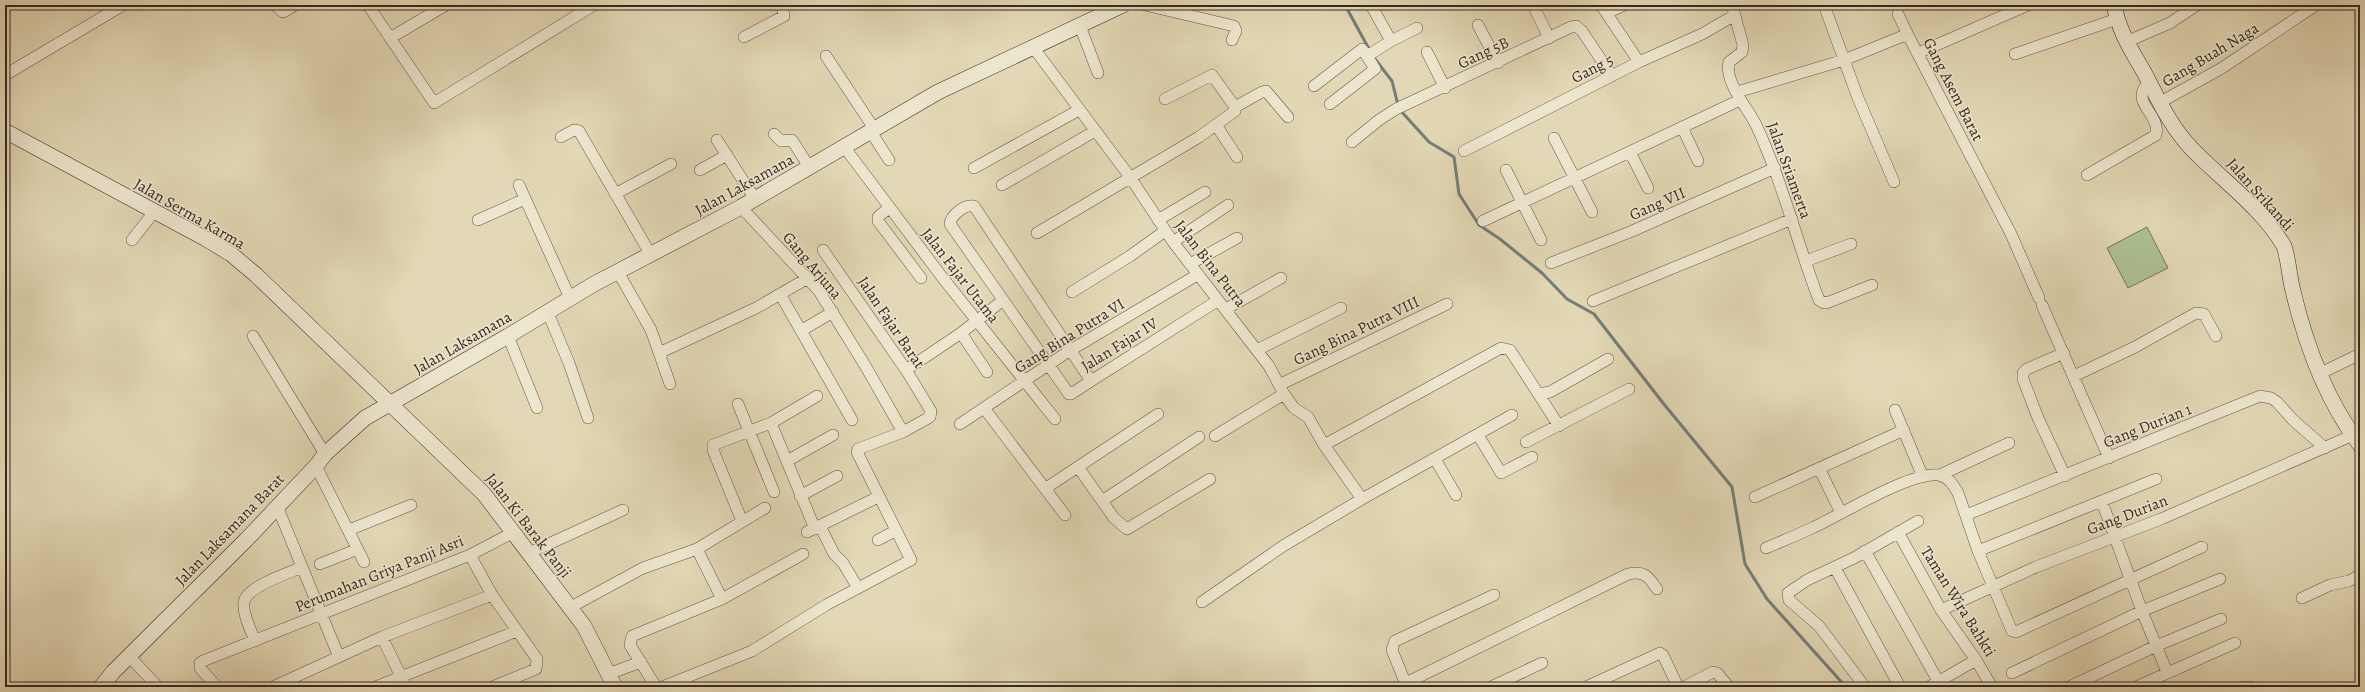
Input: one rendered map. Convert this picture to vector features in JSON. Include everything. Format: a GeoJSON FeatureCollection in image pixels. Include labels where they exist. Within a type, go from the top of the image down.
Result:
{"type":"FeatureCollection","features":[{"type":"Feature","properties":{"kind":"street"},"geometry":{"type":"LineString","coordinates":[[5,75],[123,5]]}},
{"type":"Feature","properties":{"kind":"street"},"geometry":{"type":"LineString","coordinates":[[275,5],[283,12],[295,5]]}},
{"type":"Feature","properties":{"kind":"street"},"geometry":{"type":"LineString","coordinates":[[368,5],[428,97],[434,103],[437,103],[594,5]]}},
{"type":"Feature","properties":{"kind":"street"},"geometry":{"type":"LineString","coordinates":[[390,38],[446,5]]}},
{"type":"Feature","properties":{"kind":"street"},"geometry":{"type":"LineString","coordinates":[[744,37],[784,16],[782,5]]}},
{"type":"Feature","properties":{"kind":"street","name":"Jalan Laksamana"},"geometry":{"type":"LineString","coordinates":[[389,404],[508,336],[570,298],[741,207],[810,168],[938,92],[1123,5]]}},
{"type":"Feature","properties":{"kind":"street"},"geometry":{"type":"LineString","coordinates":[[1145,5],[1234,26],[1236,31],[1232,40]]}},
{"type":"Feature","properties":{"kind":"street"},"geometry":{"type":"LineString","coordinates":[[1371,5],[1391,41]]}},
{"type":"Feature","properties":{"kind":"street"},"geometry":{"type":"LineString","coordinates":[[1533,5],[1549,38]]}},
{"type":"Feature","properties":{"kind":"street"},"geometry":{"type":"LineString","coordinates":[[1624,5],[1604,9],[1639,62]]}},
{"type":"Feature","properties":{"kind":"street"},"geometry":{"type":"LineString","coordinates":[[1824,5],[1844,60],[1894,182]]}},
{"type":"Feature","properties":{"kind":"street"},"geometry":{"type":"LineString","coordinates":[[1918,52],[2028,5]]}},
{"type":"Feature","properties":{"kind":"street"},"geometry":{"type":"LineString","coordinates":[[2126,42],[2170,23],[2197,5]]}},
{"type":"Feature","properties":{"kind":"street","name":"Gang Buah Naga"},"geometry":{"type":"LineString","coordinates":[[2159,103],[2222,68],[2316,5]]}},
{"type":"Feature","properties":{"kind":"street","name":"Gang 5"},"geometry":{"type":"LineString","coordinates":[[1464,151],[1639,62],[1702,34],[1734,10]]}},
{"type":"Feature","properties":{"kind":"street","name":"Jalan Sriamerta"},"geometry":{"type":"LineString","coordinates":[[1734,10],[1744,45],[1742,52],[1729,62],[1728,67],[1738,96],[1754,119],[1775,168],[1821,302],[1829,302],[1872,285]]}},
{"type":"Feature","properties":{"kind":"street"},"geometry":{"type":"LineString","coordinates":[[2015,54],[2116,12]]}},
{"type":"Feature","properties":{"kind":"street","name":"Jalan Srikandi"},"geometry":{"type":"LineString","coordinates":[[2116,12],[2126,42],[2170,122],[2192,149],[2242,194],[2278,236],[2284,246],[2298,311],[2319,374],[2337,412],[2358,437]]}},
{"type":"Feature","properties":{"kind":"street"},"geometry":{"type":"LineString","coordinates":[[1898,14],[1909,37]]}},
{"type":"Feature","properties":{"kind":"street"},"geometry":{"type":"LineString","coordinates":[[1478,25],[1498,63]]}},
{"type":"Feature","properties":{"kind":"street"},"geometry":{"type":"LineString","coordinates":[[1080,26],[1098,73]]}},
{"type":"Feature","properties":{"kind":"street","name":"Gang 5B"},"geometry":{"type":"LineString","coordinates":[[1352,142],[1400,108],[1576,26],[1612,76]]}},
{"type":"Feature","properties":{"kind":"street"},"geometry":{"type":"LineString","coordinates":[[1367,56],[1391,41],[1417,28]]}},
{"type":"Feature","properties":{"kind":"street","name":"Gang Asem Barat"},"geometry":{"type":"LineString","coordinates":[[1483,221],[1575,179],[1682,127],[1738,96],[1844,60],[1902,36],[1909,37],[2011,234],[2109,458]]}},
{"type":"Feature","properties":{"kind":"street","name":"Jalan Bina Putra"},"geometry":{"type":"LineString","coordinates":[[1033,47],[1130,178],[1165,231],[1197,275],[1217,301],[1226,309],[1257,350],[1294,408],[1308,417],[1324,445],[1362,499]]}},
{"type":"Feature","properties":{"kind":"street"},"geometry":{"type":"LineString","coordinates":[[1314,86],[1362,50],[1375,69],[1330,104]]}},
{"type":"Feature","properties":{"kind":"street"},"geometry":{"type":"LineString","coordinates":[[1427,52],[1445,88]]}},
{"type":"Feature","properties":{"kind":"street"},"geometry":{"type":"LineString","coordinates":[[826,56],[873,131],[889,160]]}},
{"type":"Feature","properties":{"kind":"street"},"geometry":{"type":"LineString","coordinates":[[1166,99],[1212,75],[1235,107]]}},
{"type":"Feature","properties":{"kind":"street"},"geometry":{"type":"LineString","coordinates":[[2087,175],[2156,135],[2156,126],[2141,97],[2142,89],[2149,82]]}},
{"type":"Feature","properties":{"kind":"street"},"geometry":{"type":"LineString","coordinates":[[1036,233],[1130,178],[1216,125],[1235,111],[1235,107],[1266,92],[1288,117]]}},
{"type":"Feature","properties":{"kind":"street"},"geometry":{"type":"LineString","coordinates":[[974,168],[1079,110]]}},
{"type":"Feature","properties":{"kind":"street"},"geometry":{"type":"LineString","coordinates":[[1216,125],[1237,157]]}},
{"type":"Feature","properties":{"kind":"street"},"geometry":{"type":"LineString","coordinates":[[1682,127],[1698,161]]}},
{"type":"Feature","properties":{"kind":"street"},"geometry":{"type":"LineString","coordinates":[[561,137],[574,130],[579,131],[651,255]]}},
{"type":"Feature","properties":{"kind":"street","name":"Jalan Serma Karma"},"geometry":{"type":"LineString","coordinates":[[5,131],[206,239],[240,261],[389,404]]}},
{"type":"Feature","properties":{"kind":"street"},"geometry":{"type":"LineString","coordinates":[[1002,185],[1095,132]]}},
{"type":"Feature","properties":{"kind":"street"},"geometry":{"type":"LineString","coordinates":[[774,134],[781,141],[792,140],[810,168]]}},
{"type":"Feature","properties":{"kind":"street"},"geometry":{"type":"LineString","coordinates":[[1554,138],[1592,212]]}},
{"type":"Feature","properties":{"kind":"street"},"geometry":{"type":"LineString","coordinates":[[717,140],[755,199]]}},
{"type":"Feature","properties":{"kind":"street","name":"Jalan Fajar Utama"},"geometry":{"type":"LineString","coordinates":[[845,148],[889,208],[1024,382],[1055,419]]}},
{"type":"Feature","properties":{"kind":"street"},"geometry":{"type":"LineString","coordinates":[[1630,152],[1648,188]]}},
{"type":"Feature","properties":{"kind":"street"},"geometry":{"type":"LineString","coordinates":[[700,170],[727,155]]}},
{"type":"Feature","properties":{"kind":"street"},"geometry":{"type":"LineString","coordinates":[[615,194],[671,164]]}},
{"type":"Feature","properties":{"kind":"street","name":"Gang VII"},"geometry":{"type":"LineString","coordinates":[[1551,264],[1630,232],[1775,168]]}},
{"type":"Feature","properties":{"kind":"street"},"geometry":{"type":"LineString","coordinates":[[1506,170],[1541,240]]}},
{"type":"Feature","properties":{"kind":"street"},"geometry":{"type":"LineString","coordinates":[[519,184],[570,298]]}},
{"type":"Feature","properties":{"kind":"street"},"geometry":{"type":"LineString","coordinates":[[1158,220],[1205,192]]}},
{"type":"Feature","properties":{"kind":"street"},"geometry":{"type":"LineString","coordinates":[[478,220],[525,199]]}},
{"type":"Feature","properties":{"kind":"street"},"geometry":{"type":"LineString","coordinates":[[1173,242],[1228,205]]}},
{"type":"Feature","properties":{"kind":"street"},"geometry":{"type":"LineString","coordinates":[[1048,365],[1002,301],[993,284],[950,224],[953,215],[968,206],[974,206],[1069,351],[1091,381]]}},
{"type":"Feature","properties":{"kind":"street","name":"Gang Arjuna"},"geometry":{"type":"LineString","coordinates":[[741,207],[808,278],[833,312],[802,330]]}},
{"type":"Feature","properties":{"kind":"street"},"geometry":{"type":"LineString","coordinates":[[889,208],[878,217],[878,222],[921,278]]}},
{"type":"Feature","properties":{"kind":"street"},"geometry":{"type":"LineString","coordinates":[[132,240],[154,212]]}},
{"type":"Feature","properties":{"kind":"street"},"geometry":{"type":"LineString","coordinates":[[1593,301],[1792,219]]}},
{"type":"Feature","properties":{"kind":"street"},"geometry":{"type":"LineString","coordinates":[[1072,292],[1130,256],[1165,231]]}},
{"type":"Feature","properties":{"kind":"street"},"geometry":{"type":"LineString","coordinates":[[1190,264],[1237,238]]}},
{"type":"Feature","properties":{"kind":"street"},"geometry":{"type":"LineString","coordinates":[[1806,261],[1851,244]]}},
{"type":"Feature","properties":{"kind":"street","name":"Jalan Fajar Barat"},"geometry":{"type":"LineString","coordinates":[[823,250],[906,370],[931,414],[930,418],[903,432]]}},
{"type":"Feature","properties":{"kind":"street"},"geometry":{"type":"LineString","coordinates":[[618,272],[651,330],[670,384]]}},
{"type":"Feature","properties":{"kind":"street","name":"Gang Bina Putra VI"},"geometry":{"type":"LineString","coordinates":[[960,424],[1069,351],[1197,275]]}},
{"type":"Feature","properties":{"kind":"street"},"geometry":{"type":"LineString","coordinates":[[659,353],[756,308],[808,278]]}},
{"type":"Feature","properties":{"kind":"street"},"geometry":{"type":"LineString","coordinates":[[1226,309],[1281,278]]}},
{"type":"Feature","properties":{"kind":"street"},"geometry":{"type":"LineString","coordinates":[[780,294],[802,330],[852,420]]}},
{"type":"Feature","properties":{"kind":"street"},"geometry":{"type":"LineString","coordinates":[[906,370],[961,333],[1002,301]]}},
{"type":"Feature","properties":{"kind":"street","name":"Jalan Fajar IV"},"geometry":{"type":"LineString","coordinates":[[1048,365],[1069,394],[1217,301]]}},
{"type":"Feature","properties":{"kind":"street","name":"Gang Bina Putra VIII"},"geometry":{"type":"LineString","coordinates":[[1215,436],[1281,389],[1447,304]]}},
{"type":"Feature","properties":{"kind":"street"},"geometry":{"type":"LineString","coordinates":[[1257,350],[1340,308]]}},
{"type":"Feature","properties":{"kind":"street"},"geometry":{"type":"LineString","coordinates":[[548,312],[569,363],[588,418]]}},
{"type":"Feature","properties":{"kind":"street"},"geometry":{"type":"LineString","coordinates":[[662,687],[752,652],[826,605],[911,560],[857,455],[857,450],[903,432],[833,312]]}},
{"type":"Feature","properties":{"kind":"street"},"geometry":{"type":"LineString","coordinates":[[2074,376],[2135,347],[2196,312],[2204,314],[2216,336]]}},
{"type":"Feature","properties":{"kind":"street"},"geometry":{"type":"LineString","coordinates":[[961,333],[987,372]]}},
{"type":"Feature","properties":{"kind":"street"},"geometry":{"type":"LineString","coordinates":[[253,336],[325,454]]}},
{"type":"Feature","properties":{"kind":"street"},"geometry":{"type":"LineString","coordinates":[[508,336],[537,408]]}},
{"type":"Feature","properties":{"kind":"street"},"geometry":{"type":"LineString","coordinates":[[1324,445],[1501,348],[1510,350],[1559,426]]}},
{"type":"Feature","properties":{"kind":"street"},"geometry":{"type":"LineString","coordinates":[[2064,353],[2027,369],[2023,373],[2023,379],[2038,418],[2065,476]]}},
{"type":"Feature","properties":{"kind":"street"},"geometry":{"type":"LineString","coordinates":[[2319,374],[2360,354]]}},
{"type":"Feature","properties":{"kind":"street"},"geometry":{"type":"LineString","coordinates":[[1539,394],[1550,392],[1608,359]]}},
{"type":"Feature","properties":{"kind":"street"},"geometry":{"type":"LineString","coordinates":[[1526,442],[1629,389]]}},
{"type":"Feature","properties":{"kind":"street"},"geometry":{"type":"LineString","coordinates":[[742,521],[713,447],[716,443],[771,422],[818,396]]}},
{"type":"Feature","properties":{"kind":"street","name":"Gang Durian 1"},"geometry":{"type":"LineString","coordinates":[[1966,515],[2260,396],[2271,398],[2277,402],[2325,448]]}},
{"type":"Feature","properties":{"kind":"street","name":"Jalan Laksamana Barat"},"geometry":{"type":"LineString","coordinates":[[101,687],[129,656],[316,466],[325,454],[365,418],[389,404]]}},
{"type":"Feature","properties":{"kind":"street","name":"Jalan Ki Barak Panji"},"geometry":{"type":"LineString","coordinates":[[389,404],[484,494],[584,626],[611,681]]}},
{"type":"Feature","properties":{"kind":"street"},"geometry":{"type":"LineString","coordinates":[[738,404],[774,492]]}},
{"type":"Feature","properties":{"kind":"street"},"geometry":{"type":"LineString","coordinates":[[984,408],[1065,515]]}},
{"type":"Feature","properties":{"kind":"street"},"geometry":{"type":"LineString","coordinates":[[1895,410],[1923,477]]}},
{"type":"Feature","properties":{"kind":"street"},"geometry":{"type":"LineString","coordinates":[[1046,488],[1158,414]]}},
{"type":"Feature","properties":{"kind":"street"},"geometry":{"type":"LineString","coordinates":[[1202,602],[1282,546],[1362,499],[1435,460],[1512,415]]}},
{"type":"Feature","properties":{"kind":"street"},"geometry":{"type":"LineString","coordinates":[[771,422],[814,529],[843,563],[858,588]]}},
{"type":"Feature","properties":{"kind":"street"},"geometry":{"type":"LineString","coordinates":[[1756,497],[1904,430]]}},
{"type":"Feature","properties":{"kind":"street"},"geometry":{"type":"LineString","coordinates":[[787,461],[833,435]]}},
{"type":"Feature","properties":{"kind":"street"},"geometry":{"type":"LineString","coordinates":[[1478,435],[1500,473],[1532,457]]}},
{"type":"Feature","properties":{"kind":"street","name":"Gang Durian"},"geometry":{"type":"LineString","coordinates":[[1941,610],[1992,586],[2115,538],[2325,448],[2358,437]]}},
{"type":"Feature","properties":{"kind":"street"},"geometry":{"type":"LineString","coordinates":[[1102,501],[1199,438]]}},
{"type":"Feature","properties":{"kind":"street"},"geometry":{"type":"LineString","coordinates":[[1766,548],[1893,488],[1923,477],[1940,475],[2009,442]]}},
{"type":"Feature","properties":{"kind":"street"},"geometry":{"type":"LineString","coordinates":[[1435,460],[1456,495]]}},
{"type":"Feature","properties":{"kind":"street"},"geometry":{"type":"LineString","coordinates":[[316,466],[364,562]]}},
{"type":"Feature","properties":{"kind":"street"},"geometry":{"type":"LineString","coordinates":[[1078,467],[1114,518],[1127,529],[1210,479]]}},
{"type":"Feature","properties":{"kind":"street"},"geometry":{"type":"LineString","coordinates":[[1819,468],[1841,513]]}},
{"type":"Feature","properties":{"kind":"street"},"geometry":{"type":"LineString","coordinates":[[1940,475],[1950,480],[1953,484],[1992,586],[2012,631],[2016,632],[2202,547]]}},
{"type":"Feature","properties":{"kind":"street"},"geometry":{"type":"LineString","coordinates":[[800,496],[837,476]]}},
{"type":"Feature","properties":{"kind":"street"},"geometry":{"type":"LineString","coordinates":[[1978,550],[2102,502],[2156,479]]}},
{"type":"Feature","properties":{"kind":"street"},"geometry":{"type":"LineString","coordinates":[[814,529],[878,497]]}},
{"type":"Feature","properties":{"kind":"street"},"geometry":{"type":"LineString","coordinates":[[2102,502],[2142,611],[2167,672]]}},
{"type":"Feature","properties":{"kind":"street"},"geometry":{"type":"LineString","coordinates":[[349,530],[411,504]]}},
{"type":"Feature","properties":{"kind":"street"},"geometry":{"type":"LineString","coordinates":[[277,506],[339,657]]}},
{"type":"Feature","properties":{"kind":"street"},"geometry":{"type":"LineString","coordinates":[[571,607],[643,568],[697,548],[765,508]]}},
{"type":"Feature","properties":{"kind":"street"},"geometry":{"type":"LineString","coordinates":[[529,553],[623,510]]}},
{"type":"Feature","properties":{"kind":"street"},"geometry":{"type":"LineString","coordinates":[[1865,687],[1819,626],[1794,605],[1788,596],[1790,590],[1835,568],[1918,521]]}},
{"type":"Feature","properties":{"kind":"street"},"geometry":{"type":"LineString","coordinates":[[878,540],[895,531]]}},
{"type":"Feature","properties":{"kind":"street","name":"Perumahan Griya Panji Asri"},"geometry":{"type":"LineString","coordinates":[[217,687],[201,670],[200,663],[321,613],[470,555],[514,532]]}},
{"type":"Feature","properties":{"kind":"street","name":"Taman Wira Bahkti"},"geometry":{"type":"LineString","coordinates":[[1898,532],[1941,610],[1976,660],[1992,687]]}},
{"type":"Feature","properties":{"kind":"street"},"geometry":{"type":"LineString","coordinates":[[697,548],[722,599]]}},
{"type":"Feature","properties":{"kind":"street"},"geometry":{"type":"LineString","coordinates":[[320,564],[358,549]]}},
{"type":"Feature","properties":{"kind":"street"},"geometry":{"type":"LineString","coordinates":[[1865,551],[1933,684],[1976,660]]}},
{"type":"Feature","properties":{"kind":"street"},"geometry":{"type":"LineString","coordinates":[[656,687],[630,645],[632,636],[722,599],[803,554]]}},
{"type":"Feature","properties":{"kind":"street"},"geometry":{"type":"LineString","coordinates":[[470,555],[492,595],[537,659],[536,669],[492,687]]}},
{"type":"Feature","properties":{"kind":"street"},"geometry":{"type":"LineString","coordinates":[[255,641],[244,608],[244,601],[247,596],[264,583],[302,568]]}},
{"type":"Feature","properties":{"kind":"street"},"geometry":{"type":"LineString","coordinates":[[1835,568],[1900,687]]}},
{"type":"Feature","properties":{"kind":"street"},"geometry":{"type":"LineString","coordinates":[[1494,594],[1396,640],[1392,650],[1407,685],[1628,574],[1642,572],[1649,577],[1657,589]]}},
{"type":"Feature","properties":{"kind":"street"},"geometry":{"type":"LineString","coordinates":[[2302,598],[2330,585],[2349,581],[2360,575]]}},
{"type":"Feature","properties":{"kind":"street"},"geometry":{"type":"LineString","coordinates":[[2012,673],[2142,611],[2220,579]]}},
{"type":"Feature","properties":{"kind":"street"},"geometry":{"type":"LineString","coordinates":[[273,687],[382,637],[492,595]]}},
{"type":"Feature","properties":{"kind":"street"},"geometry":{"type":"LineString","coordinates":[[2069,687],[2156,646],[2221,619]]}},
{"type":"Feature","properties":{"kind":"street"},"geometry":{"type":"LineString","coordinates":[[375,687],[517,631]]}},
{"type":"Feature","properties":{"kind":"street"},"geometry":{"type":"LineString","coordinates":[[382,637],[406,687]]}},
{"type":"Feature","properties":{"kind":"street"},"geometry":{"type":"LineString","coordinates":[[2136,687],[2235,643]]}},
{"type":"Feature","properties":{"kind":"street"},"geometry":{"type":"LineString","coordinates":[[1586,687],[1660,653],[1663,655],[1678,687]]}},
{"type":"Feature","properties":{"kind":"street"},"geometry":{"type":"LineString","coordinates":[[129,656],[158,687]]}},
{"type":"Feature","properties":{"kind":"street"},"geometry":{"type":"LineString","coordinates":[[611,681],[641,662]]}},
{"type":"Feature","properties":{"kind":"street"},"geometry":{"type":"LineString","coordinates":[[1491,687],[1542,663]]}},
{"type":"Feature","properties":{"kind":"street"},"geometry":{"type":"LineString","coordinates":[[1684,687],[1713,672],[1717,673],[1729,687]]}},
{"type":"Feature","properties":{"kind":"street"},"geometry":{"type":"LineString","coordinates":[[2243,687],[2251,687]]}},
{"type":"Feature","properties":{"kind":"green space"},"geometry":{"type":"Polygon","coordinates":[[[2147,227],[2168,268],[2128,288],[2107,248],[2147,227]]]}},
{"type":"Feature","properties":{"kind":"waterway"},"geometry":{"type":"LineString","coordinates":[[1345,5],[1369,49]]}},
{"type":"Feature","properties":{"kind":"waterway"},"geometry":{"type":"LineString","coordinates":[[1375,59],[1392,81],[1398,105]]}},
{"type":"Feature","properties":{"kind":"waterway"},"geometry":{"type":"LineString","coordinates":[[1400,110],[1429,142],[1454,157],[1459,194],[1479,225],[1500,239],[1542,273],[1567,299],[1594,314],[1663,403],[1732,487],[1745,564],[1767,599],[1846,687]]}}]}
